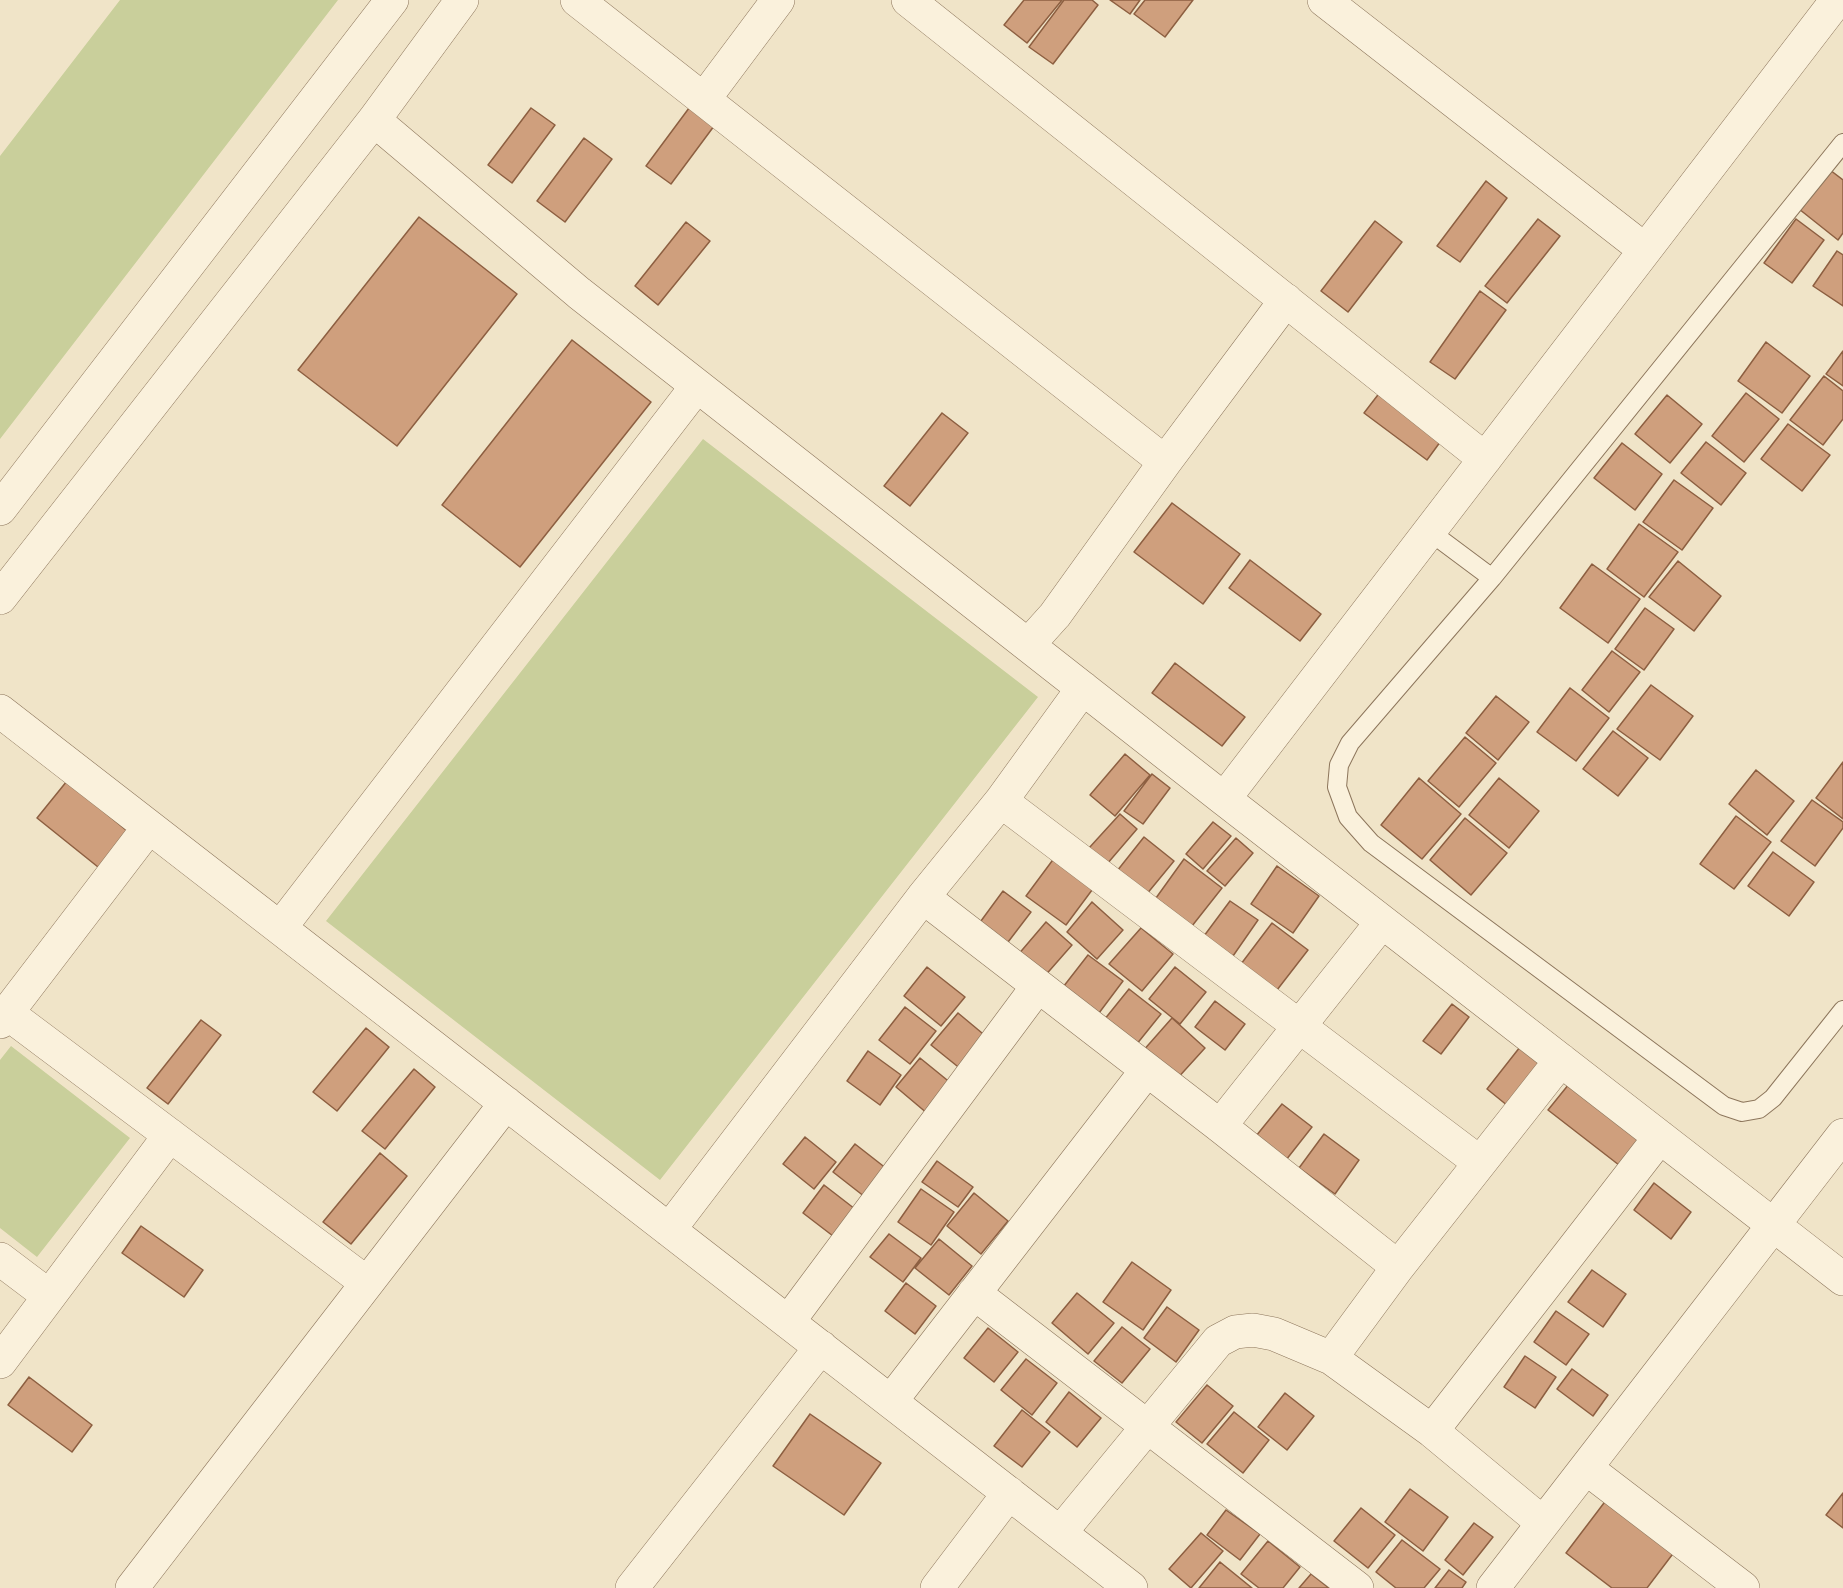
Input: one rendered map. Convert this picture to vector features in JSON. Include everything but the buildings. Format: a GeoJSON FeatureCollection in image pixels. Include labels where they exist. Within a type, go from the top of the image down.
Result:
{"type":"FeatureCollection","features":[{"type":"Feature","properties":{"kind":"street"},"geometry":{"type":"LineString","coordinates":[[0,509],[392,0]]}},
{"type":"Feature","properties":{"kind":"street"},"geometry":{"type":"LineString","coordinates":[[0,598],[374,120],[462,0]]}},
{"type":"Feature","properties":{"kind":"street"},"geometry":{"type":"LineString","coordinates":[[577,0],[1165,462]]}},
{"type":"Feature","properties":{"kind":"street"},"geometry":{"type":"LineString","coordinates":[[704,99],[778,0]]}},
{"type":"Feature","properties":{"kind":"street"},"geometry":{"type":"LineString","coordinates":[[908,0],[1485,459]]}},
{"type":"Feature","properties":{"kind":"street"},"geometry":{"type":"LineString","coordinates":[[1324,0],[1646,250]]}},
{"type":"Feature","properties":{"kind":"street"},"geometry":{"type":"LineString","coordinates":[[1224,799],[1837,0]]}},
{"type":"Feature","properties":{"kind":"street"},"geometry":{"type":"LineString","coordinates":[[374,120],[579,293],[1224,799],[1843,1279]]}},
{"type":"Feature","properties":{"kind":"street"},"geometry":{"type":"LineString","coordinates":[[1028,645],[1055,615],[1286,300]]}},
{"type":"Feature","properties":{"kind":"street"},"geometry":{"type":"LineString","coordinates":[[280,928],[697,386]]}},
{"type":"Feature","properties":{"kind":"street"},"geometry":{"type":"LineString","coordinates":[[669,1230],[923,897],[1001,801],[1083,688]]}},
{"type":"Feature","properties":{"kind":"street"},"geometry":{"type":"LineString","coordinates":[[0,711],[1131,1588]]}},
{"type":"Feature","properties":{"kind":"street"},"geometry":{"type":"LineString","coordinates":[[1001,801],[1479,1162]]}},
{"type":"Feature","properties":{"kind":"street"},"geometry":{"type":"LineString","coordinates":[[149,827],[4,1018],[170,1135],[367,1282]]}},
{"type":"Feature","properties":{"kind":"street"},"geometry":{"type":"LineString","coordinates":[[923,897],[1220,1126],[1398,1267]]}},
{"type":"Feature","properties":{"kind":"street"},"geometry":{"type":"LineString","coordinates":[[1220,1126],[1382,922]]}},
{"type":"Feature","properties":{"kind":"street"},"geometry":{"type":"LineString","coordinates":[[788,1322],[1038,986]]}},
{"type":"Feature","properties":{"kind":"street"},"geometry":{"type":"LineString","coordinates":[[1331,1358],[1479,1162],[1561,1060]]}},
{"type":"Feature","properties":{"kind":"street"},"geometry":{"type":"LineString","coordinates":[[891,1401],[1147,1070]]}},
{"type":"Feature","properties":{"kind":"street"},"geometry":{"type":"LineString","coordinates":[[132,1588],[506,1103]]}},
{"type":"Feature","properties":{"kind":"street"},"geometry":{"type":"LineString","coordinates":[[0,1362],[170,1135]]}},
{"type":"Feature","properties":{"kind":"street"},"geometry":{"type":"LineString","coordinates":[[1492,1588],[1843,1135]]}},
{"type":"Feature","properties":{"kind":"street"},"geometry":{"type":"LineString","coordinates":[[1432,1431],[1660,1137]]}},
{"type":"Feature","properties":{"kind":"street"},"geometry":{"type":"LineString","coordinates":[[0,1259],[50,1296]]}},
{"type":"Feature","properties":{"kind":"street"},"geometry":{"type":"LineString","coordinates":[[974,1293],[1357,1588]]}},
{"type":"Feature","properties":{"kind":"street"},"geometry":{"type":"LineString","coordinates":[[1060,1533],[1218,1341],[1235,1332],[1253,1330],[1274,1334],[1331,1358],[1432,1431],[1543,1522]]}},
{"type":"Feature","properties":{"kind":"street"},"geometry":{"type":"LineString","coordinates":[[632,1588],[821,1347]]}},
{"type":"Feature","properties":{"kind":"street"},"geometry":{"type":"LineString","coordinates":[[1586,1468],[1743,1588]]}},
{"type":"Feature","properties":{"kind":"street"},"geometry":{"type":"LineString","coordinates":[[937,1588],[1009,1493]]}},
{"type":"Feature","properties":{"kind":"lane"},"geometry":{"type":"LineString","coordinates":[[1843,143],[1492,578],[1350,743],[1339,765],[1337,787],[1348,817],[1371,843],[1724,1107],[1742,1112],[1759,1109],[1773,1098],[1843,1010]]}},
{"type":"Feature","properties":{"kind":"lane"},"geometry":{"type":"LineString","coordinates":[[1429,531],[1492,578]]}},
{"type":"Feature","properties":{"kind":"green space"},"geometry":{"type":"Polygon","coordinates":[[[120,0],[338,0],[0,439],[0,156],[120,0]]]}},
{"type":"Feature","properties":{"kind":"green space"},"geometry":{"type":"Polygon","coordinates":[[[703,439],[1038,697],[660,1180],[326,921],[703,439]]]}},
{"type":"Feature","properties":{"kind":"green space"},"geometry":{"type":"Polygon","coordinates":[[[11,1046],[130,1138],[37,1257],[0,1228],[0,1060],[11,1046]]]}}]}
